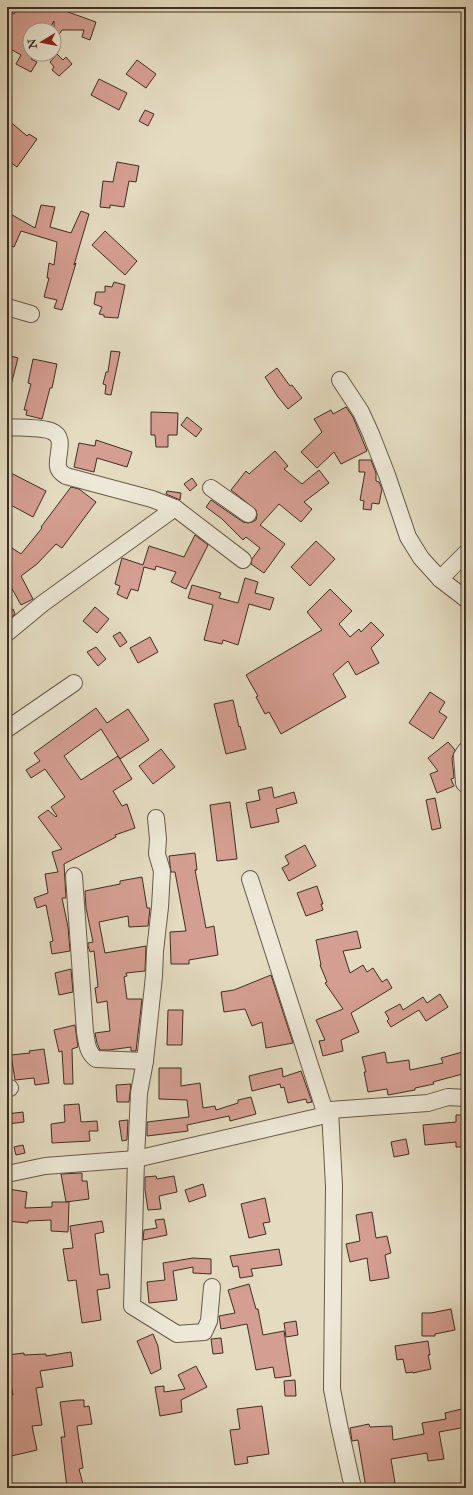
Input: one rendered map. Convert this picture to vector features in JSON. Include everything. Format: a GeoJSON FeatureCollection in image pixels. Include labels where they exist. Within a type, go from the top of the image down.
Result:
{"type":"FeatureCollection","features":[{"type":"Feature","properties":{"kind":"street"},"geometry":{"type":"LineString","coordinates":[[7,307],[31,314]]}},
{"type":"Feature","properties":{"kind":"street"},"geometry":{"type":"LineString","coordinates":[[340,380],[361,412],[371,434],[387,474],[408,537],[421,558],[440,579],[466,599]]}},
{"type":"Feature","properties":{"kind":"street"},"geometry":{"type":"LineString","coordinates":[[7,427],[50,431],[57,434],[60,442],[58,468],[66,476],[152,499],[175,508],[243,560]]}},
{"type":"Feature","properties":{"kind":"street"},"geometry":{"type":"LineString","coordinates":[[211,488],[248,514]]}},
{"type":"Feature","properties":{"kind":"street"},"geometry":{"type":"LineString","coordinates":[[7,633],[42,604],[175,508]]}},
{"type":"Feature","properties":{"kind":"street"},"geometry":{"type":"LineString","coordinates":[[440,579],[466,553]]}},
{"type":"Feature","properties":{"kind":"street"},"geometry":{"type":"LineString","coordinates":[[7,729],[74,683]]}},
{"type":"Feature","properties":{"kind":"street"},"geometry":{"type":"LineString","coordinates":[[466,750],[462,756],[464,783],[466,785]]}},
{"type":"Feature","properties":{"kind":"street"},"geometry":{"type":"LineString","coordinates":[[156,818],[158,839],[157,854],[162,871],[161,893],[145,1061],[139,1093],[132,1306],[177,1334],[204,1332],[209,1321],[212,1287]]}},
{"type":"Feature","properties":{"kind":"street"},"geometry":{"type":"LineString","coordinates":[[74,876],[85,1032],[88,1051],[96,1059],[145,1061]]}},
{"type":"Feature","properties":{"kind":"street"},"geometry":{"type":"LineString","coordinates":[[250,879],[328,1112],[334,1186],[332,1389],[353,1488]]}},
{"type":"Feature","properties":{"kind":"street"},"geometry":{"type":"LineString","coordinates":[[7,1174],[45,1166],[136,1159],[328,1112],[428,1103],[448,1097],[466,1098]]}},
{"type":"Feature","properties":{"kind":"building"},"geometry":{"type":"Polygon","coordinates":[[[18,7],[54,7],[96,22],[90,40],[82,37],[84,30],[62,30],[62,22],[22,22],[22,62],[37,62],[31,72],[16,64],[21,55],[7,47],[7,9],[14,14],[18,7]]]}},
{"type":"Feature","properties":{"kind":"building"},"geometry":{"type":"Polygon","coordinates":[[[66,57],[72,64],[59,76],[52,70],[54,67],[50,62],[62,62],[62,59],[63,60],[66,57]]]}},
{"type":"Feature","properties":{"kind":"building"},"geometry":{"type":"Polygon","coordinates":[[[137,60],[156,74],[146,88],[126,74],[137,60]]]}},
{"type":"Feature","properties":{"kind":"building"},"geometry":{"type":"Polygon","coordinates":[[[99,79],[127,93],[119,110],[91,95],[99,79]]]}},
{"type":"Feature","properties":{"kind":"building"},"geometry":{"type":"Polygon","coordinates":[[[145,110],[154,114],[148,126],[139,121],[145,110]]]}},
{"type":"Feature","properties":{"kind":"building"},"geometry":{"type":"Polygon","coordinates":[[[7,119],[27,136],[29,134],[37,139],[17,167],[7,160],[7,119]]]}},
{"type":"Feature","properties":{"kind":"building"},"geometry":{"type":"Polygon","coordinates":[[[117,162],[139,166],[136,182],[129,181],[124,207],[110,205],[110,208],[100,207],[103,181],[113,182],[117,162]]]}},
{"type":"Feature","properties":{"kind":"building"},"geometry":{"type":"Polygon","coordinates":[[[41,205],[55,207],[50,227],[71,233],[81,211],[89,214],[62,310],[54,308],[57,300],[44,297],[49,278],[47,278],[49,263],[54,265],[57,242],[21,231],[14,247],[7,244],[7,212],[35,228],[41,205]]]}},
{"type":"Feature","properties":{"kind":"building"},"geometry":{"type":"Polygon","coordinates":[[[105,231],[137,261],[125,275],[92,245],[105,231]]]}},
{"type":"Feature","properties":{"kind":"building"},"geometry":{"type":"Polygon","coordinates":[[[114,282],[125,285],[118,318],[104,317],[104,315],[99,314],[102,307],[94,304],[96,292],[105,292],[105,286],[112,287],[114,282]]]}},
{"type":"Feature","properties":{"kind":"building"},"geometry":{"type":"Polygon","coordinates":[[[111,351],[120,352],[111,395],[105,394],[106,385],[103,384],[106,372],[108,372],[111,351]]]}},
{"type":"Feature","properties":{"kind":"building"},"geometry":{"type":"Polygon","coordinates":[[[7,355],[18,358],[10,389],[7,389],[7,355]]]}},
{"type":"Feature","properties":{"kind":"building"},"geometry":{"type":"Polygon","coordinates":[[[33,359],[57,364],[52,388],[50,388],[42,419],[26,415],[27,410],[24,410],[31,384],[28,383],[33,359]]]}},
{"type":"Feature","properties":{"kind":"building"},"geometry":{"type":"Polygon","coordinates":[[[277,368],[290,386],[292,385],[302,398],[288,409],[265,377],[277,368]]]}},
{"type":"Feature","properties":{"kind":"building"},"geometry":{"type":"Polygon","coordinates":[[[346,407],[353,417],[367,451],[341,464],[334,452],[317,468],[301,452],[322,432],[314,419],[331,410],[333,414],[346,407]]]}},
{"type":"Feature","properties":{"kind":"building"},"geometry":{"type":"Polygon","coordinates":[[[151,412],[178,413],[177,435],[168,435],[168,447],[156,447],[155,435],[151,435],[151,412]]]}},
{"type":"Feature","properties":{"kind":"building"},"geometry":{"type":"Polygon","coordinates":[[[187,417],[202,429],[196,437],[181,425],[187,417]]]}},
{"type":"Feature","properties":{"kind":"building"},"geometry":{"type":"Polygon","coordinates":[[[96,440],[132,452],[127,467],[97,458],[94,472],[74,467],[79,443],[95,446],[96,440]]]}},
{"type":"Feature","properties":{"kind":"building"},"geometry":{"type":"Polygon","coordinates":[[[275,451],[288,466],[284,469],[302,484],[319,470],[329,483],[304,502],[312,509],[301,522],[279,504],[260,525],[285,544],[264,573],[251,564],[252,559],[260,548],[246,537],[243,540],[222,519],[206,507],[211,500],[243,522],[248,523],[256,520],[256,510],[231,490],[246,471],[249,474],[275,451]]]}},
{"type":"Feature","properties":{"kind":"building"},"geometry":{"type":"Polygon","coordinates":[[[359,460],[371,460],[376,473],[376,481],[379,482],[382,489],[379,504],[372,503],[371,510],[363,509],[364,501],[360,500],[365,472],[359,472],[359,460]]]}},
{"type":"Feature","properties":{"kind":"building"},"geometry":{"type":"Polygon","coordinates":[[[7,471],[46,491],[33,517],[7,503],[7,471]]]}},
{"type":"Feature","properties":{"kind":"building"},"geometry":{"type":"Polygon","coordinates":[[[192,478],[197,485],[190,491],[184,484],[192,478]]]}},
{"type":"Feature","properties":{"kind":"building"},"geometry":{"type":"Polygon","coordinates":[[[71,487],[79,489],[96,502],[62,548],[56,544],[37,564],[21,576],[33,599],[21,605],[10,585],[7,586],[7,552],[12,548],[21,554],[42,528],[41,527],[71,487]]]}},
{"type":"Feature","properties":{"kind":"building"},"geometry":{"type":"Polygon","coordinates":[[[167,491],[181,493],[180,500],[166,494],[167,491]]]}},
{"type":"Feature","properties":{"kind":"building"},"geometry":{"type":"Polygon","coordinates":[[[195,535],[208,545],[186,589],[171,582],[176,572],[156,566],[155,570],[144,567],[138,591],[131,589],[127,599],[117,594],[120,586],[115,584],[122,558],[143,565],[149,546],[184,557],[195,535]]]}},
{"type":"Feature","properties":{"kind":"building"},"geometry":{"type":"Polygon","coordinates":[[[316,541],[335,559],[310,586],[291,567],[316,541]]]}},
{"type":"Feature","properties":{"kind":"building"},"geometry":{"type":"Polygon","coordinates":[[[245,578],[258,582],[255,593],[274,598],[270,610],[249,604],[238,645],[223,640],[222,644],[204,640],[213,605],[188,598],[192,585],[221,593],[219,598],[238,603],[245,578]]]}},
{"type":"Feature","properties":{"kind":"building"},"geometry":{"type":"Polygon","coordinates":[[[330,589],[352,611],[339,624],[350,637],[359,629],[361,632],[371,622],[384,635],[371,648],[379,663],[356,675],[348,661],[333,674],[346,697],[281,734],[269,712],[265,714],[256,697],[258,696],[246,675],[322,630],[307,612],[330,589]]]}},
{"type":"Feature","properties":{"kind":"building"},"geometry":{"type":"Polygon","coordinates":[[[95,607],[109,619],[97,633],[83,621],[95,607]]]}},
{"type":"Feature","properties":{"kind":"building"},"geometry":{"type":"Polygon","coordinates":[[[13,609],[15,614],[7,621],[7,613],[13,609]]]}},
{"type":"Feature","properties":{"kind":"building"},"geometry":{"type":"Polygon","coordinates":[[[120,632],[127,642],[120,647],[113,636],[120,632]]]}},
{"type":"Feature","properties":{"kind":"building"},"geometry":{"type":"Polygon","coordinates":[[[150,637],[158,652],[138,663],[130,648],[150,637]]]}},
{"type":"Feature","properties":{"kind":"building"},"geometry":{"type":"Polygon","coordinates":[[[96,647],[106,659],[98,666],[87,652],[96,647]]]}},
{"type":"Feature","properties":{"kind":"building"},"geometry":{"type":"Polygon","coordinates":[[[430,692],[445,702],[439,712],[447,717],[433,739],[409,723],[430,692]]]}},
{"type":"Feature","properties":{"kind":"building"},"geometry":{"type":"Polygon","coordinates":[[[233,700],[246,749],[226,754],[214,704],[233,700]]]}},
{"type":"Feature","properties":{"kind":"building"},"geometry":{"type":"Polygon","coordinates":[[[96,708],[107,723],[128,709],[149,740],[120,759],[101,729],[64,756],[81,780],[118,756],[132,779],[113,791],[122,806],[127,804],[135,828],[115,835],[116,837],[64,864],[66,898],[62,898],[68,927],[70,951],[52,954],[50,942],[53,941],[46,905],[37,908],[34,898],[48,893],[45,874],[58,872],[52,852],[62,849],[38,817],[48,810],[56,817],[57,816],[51,807],[65,797],[45,769],[31,778],[26,770],[40,761],[34,753],[96,708]]]}},
{"type":"Feature","properties":{"kind":"building"},"geometry":{"type":"Polygon","coordinates":[[[448,742],[455,750],[452,758],[454,778],[451,779],[454,786],[437,793],[430,774],[438,771],[428,758],[448,742]]]}},
{"type":"Feature","properties":{"kind":"building"},"geometry":{"type":"Polygon","coordinates":[[[161,749],[175,767],[153,784],[139,766],[161,749]]]}},
{"type":"Feature","properties":{"kind":"building"},"geometry":{"type":"Polygon","coordinates":[[[272,787],[274,798],[294,792],[297,803],[276,809],[279,822],[251,828],[246,803],[260,800],[258,790],[272,787]]]}},
{"type":"Feature","properties":{"kind":"building"},"geometry":{"type":"Polygon","coordinates":[[[435,798],[441,828],[432,830],[426,800],[435,798]]]}},
{"type":"Feature","properties":{"kind":"building"},"geometry":{"type":"Polygon","coordinates":[[[230,802],[237,859],[217,861],[210,805],[230,802]]]}},
{"type":"Feature","properties":{"kind":"building"},"geometry":{"type":"Polygon","coordinates":[[[305,845],[316,866],[289,881],[282,868],[289,864],[285,856],[305,845]]]}},
{"type":"Feature","properties":{"kind":"building"},"geometry":{"type":"Polygon","coordinates":[[[195,853],[197,870],[195,870],[206,928],[214,926],[218,955],[189,960],[189,964],[171,964],[170,932],[186,931],[175,872],[171,872],[169,856],[195,853]]]}},
{"type":"Feature","properties":{"kind":"building"},"geometry":{"type":"Polygon","coordinates":[[[142,877],[147,908],[150,908],[148,926],[129,927],[128,916],[99,922],[105,953],[146,946],[145,971],[126,973],[127,976],[124,977],[127,999],[142,999],[136,1051],[131,1051],[131,1047],[100,1050],[95,1033],[110,1031],[107,1001],[97,1003],[95,988],[98,987],[94,951],[90,952],[88,946],[88,943],[93,942],[86,908],[85,891],[120,884],[120,881],[142,877]]]}},
{"type":"Feature","properties":{"kind":"building"},"geometry":{"type":"Polygon","coordinates":[[[317,886],[323,904],[321,904],[323,910],[306,916],[297,893],[317,886]]]}},
{"type":"Feature","properties":{"kind":"building"},"geometry":{"type":"Polygon","coordinates":[[[357,931],[361,948],[343,951],[350,973],[363,965],[367,972],[373,968],[382,982],[387,979],[392,988],[351,1013],[359,1032],[341,1040],[343,1051],[323,1056],[319,1041],[325,1040],[316,1020],[343,1009],[325,983],[327,982],[320,965],[316,940],[357,931]]]}},
{"type":"Feature","properties":{"kind":"building"},"geometry":{"type":"Polygon","coordinates":[[[71,969],[73,992],[59,995],[55,973],[71,969]]]}},
{"type":"Feature","properties":{"kind":"building"},"geometry":{"type":"Polygon","coordinates":[[[271,975],[293,1043],[266,1048],[262,1022],[252,1026],[245,1009],[224,1012],[221,992],[234,990],[271,975]]]}},
{"type":"Feature","properties":{"kind":"building"},"geometry":{"type":"Polygon","coordinates":[[[440,994],[448,1007],[426,1021],[419,1010],[391,1027],[387,1021],[389,1019],[385,1012],[400,1004],[403,1010],[423,997],[427,1003],[440,994]]]}},
{"type":"Feature","properties":{"kind":"building"},"geometry":{"type":"Polygon","coordinates":[[[168,1010],[183,1010],[182,1045],[167,1045],[168,1010]]]}},
{"type":"Feature","properties":{"kind":"building"},"geometry":{"type":"Polygon","coordinates":[[[75,1025],[78,1047],[72,1049],[73,1084],[64,1084],[62,1051],[59,1052],[54,1030],[75,1025]]]}},
{"type":"Feature","properties":{"kind":"building"},"geometry":{"type":"Polygon","coordinates":[[[44,1049],[49,1083],[35,1085],[34,1078],[15,1080],[11,1055],[30,1053],[29,1051],[44,1049]]]}},
{"type":"Feature","properties":{"kind":"building"},"geometry":{"type":"Polygon","coordinates":[[[466,1051],[466,1073],[433,1082],[434,1084],[415,1088],[415,1090],[388,1095],[387,1089],[368,1092],[364,1072],[366,1072],[362,1057],[385,1052],[387,1063],[409,1060],[410,1070],[443,1063],[441,1058],[466,1051]]]}},
{"type":"Feature","properties":{"kind":"building"},"geometry":{"type":"Polygon","coordinates":[[[159,1068],[181,1068],[181,1086],[200,1083],[203,1108],[215,1106],[216,1110],[238,1103],[238,1100],[251,1097],[256,1114],[230,1121],[229,1116],[187,1125],[188,1131],[147,1136],[147,1122],[189,1117],[187,1100],[159,1099],[159,1068]]]}},
{"type":"Feature","properties":{"kind":"building"},"geometry":{"type":"Polygon","coordinates":[[[282,1068],[283,1077],[301,1071],[312,1102],[307,1103],[306,1099],[288,1103],[284,1087],[281,1088],[280,1084],[252,1091],[249,1076],[282,1068]]]}},
{"type":"Feature","properties":{"kind":"building"},"geometry":{"type":"Polygon","coordinates":[[[131,1084],[129,1102],[117,1102],[116,1085],[131,1084]]]}},
{"type":"Feature","properties":{"kind":"building"},"geometry":{"type":"Polygon","coordinates":[[[79,1104],[81,1122],[97,1121],[98,1131],[89,1131],[90,1141],[52,1143],[51,1124],[65,1122],[64,1105],[79,1104]]]}},
{"type":"Feature","properties":{"kind":"building"},"geometry":{"type":"Polygon","coordinates":[[[23,1112],[24,1122],[8,1124],[7,1114],[23,1112]]]}},
{"type":"Feature","properties":{"kind":"building"},"geometry":{"type":"Polygon","coordinates":[[[456,1115],[466,1115],[466,1147],[456,1147],[456,1142],[425,1145],[423,1125],[456,1122],[456,1115]]]}},
{"type":"Feature","properties":{"kind":"building"},"geometry":{"type":"Polygon","coordinates":[[[128,1120],[127,1140],[122,1141],[119,1121],[128,1120]]]}},
{"type":"Feature","properties":{"kind":"building"},"geometry":{"type":"Polygon","coordinates":[[[406,1139],[409,1154],[394,1157],[391,1142],[406,1139]]]}},
{"type":"Feature","properties":{"kind":"building"},"geometry":{"type":"Polygon","coordinates":[[[23,1145],[25,1153],[16,1155],[14,1147],[23,1145]]]}},
{"type":"Feature","properties":{"kind":"building"},"geometry":{"type":"Polygon","coordinates":[[[82,1173],[82,1181],[87,1181],[89,1199],[66,1202],[61,1174],[82,1173]]]}},
{"type":"Feature","properties":{"kind":"building"},"geometry":{"type":"Polygon","coordinates":[[[156,1176],[157,1179],[174,1176],[177,1192],[159,1196],[161,1209],[148,1210],[145,1177],[156,1176]]]}},
{"type":"Feature","properties":{"kind":"building"},"geometry":{"type":"Polygon","coordinates":[[[203,1184],[206,1196],[189,1202],[185,1190],[203,1184]]]}},
{"type":"Feature","properties":{"kind":"building"},"geometry":{"type":"Polygon","coordinates":[[[8,1189],[27,1192],[25,1208],[52,1207],[52,1202],[69,1202],[68,1232],[51,1231],[51,1220],[28,1221],[28,1223],[7,1221],[8,1189]]]}},
{"type":"Feature","properties":{"kind":"building"},"geometry":{"type":"Polygon","coordinates":[[[265,1198],[270,1222],[263,1223],[266,1234],[249,1238],[241,1204],[265,1198]]]}},
{"type":"Feature","properties":{"kind":"building"},"geometry":{"type":"Polygon","coordinates":[[[372,1212],[376,1238],[387,1236],[391,1253],[385,1255],[389,1278],[370,1281],[367,1258],[350,1262],[346,1244],[360,1241],[356,1215],[372,1212]]]}},
{"type":"Feature","properties":{"kind":"building"},"geometry":{"type":"Polygon","coordinates":[[[164,1219],[167,1235],[143,1240],[144,1230],[157,1228],[155,1220],[164,1219]]]}},
{"type":"Feature","properties":{"kind":"building"},"geometry":{"type":"Polygon","coordinates":[[[102,1221],[104,1232],[95,1234],[100,1275],[108,1274],[110,1288],[97,1290],[101,1320],[82,1323],[76,1280],[68,1281],[63,1249],[73,1248],[70,1226],[102,1221]]]}},
{"type":"Feature","properties":{"kind":"building"},"geometry":{"type":"Polygon","coordinates":[[[279,1249],[282,1265],[251,1269],[253,1276],[240,1278],[238,1266],[233,1267],[230,1256],[279,1249]]]}},
{"type":"Feature","properties":{"kind":"building"},"geometry":{"type":"Polygon","coordinates":[[[193,1258],[211,1259],[211,1274],[193,1273],[193,1267],[173,1271],[177,1300],[149,1303],[147,1282],[165,1280],[163,1263],[193,1258]]]}},
{"type":"Feature","properties":{"kind":"building"},"geometry":{"type":"Polygon","coordinates":[[[249,1284],[256,1309],[258,1309],[263,1335],[284,1331],[291,1376],[275,1378],[273,1367],[256,1370],[247,1324],[221,1329],[219,1316],[235,1313],[228,1290],[249,1284]]]}},
{"type":"Feature","properties":{"kind":"building"},"geometry":{"type":"Polygon","coordinates":[[[451,1309],[455,1330],[435,1334],[435,1336],[422,1336],[422,1313],[431,1313],[451,1309]]]}},
{"type":"Feature","properties":{"kind":"building"},"geometry":{"type":"Polygon","coordinates":[[[296,1321],[298,1335],[286,1337],[284,1323],[296,1321]]]}},
{"type":"Feature","properties":{"kind":"building"},"geometry":{"type":"Polygon","coordinates":[[[153,1334],[158,1346],[161,1369],[151,1374],[137,1341],[153,1334]]]}},
{"type":"Feature","properties":{"kind":"building"},"geometry":{"type":"Polygon","coordinates":[[[221,1338],[223,1353],[213,1354],[211,1339],[221,1338]]]}},
{"type":"Feature","properties":{"kind":"building"},"geometry":{"type":"Polygon","coordinates":[[[428,1341],[430,1355],[428,1355],[431,1369],[406,1373],[403,1359],[397,1360],[395,1346],[428,1341]]]}},
{"type":"Feature","properties":{"kind":"building"},"geometry":{"type":"Polygon","coordinates":[[[71,1352],[73,1366],[40,1371],[43,1387],[36,1388],[42,1425],[32,1426],[37,1450],[7,1457],[7,1415],[10,1415],[7,1396],[13,1395],[8,1368],[7,1369],[7,1355],[24,1353],[24,1355],[46,1354],[46,1356],[71,1352]]]}},
{"type":"Feature","properties":{"kind":"building"},"geometry":{"type":"Polygon","coordinates":[[[196,1366],[207,1387],[181,1400],[182,1412],[160,1416],[155,1387],[164,1386],[164,1392],[185,1389],[178,1375],[196,1366]]]}},
{"type":"Feature","properties":{"kind":"building"},"geometry":{"type":"Polygon","coordinates":[[[295,1380],[296,1396],[285,1396],[284,1381],[295,1380]]]}},
{"type":"Feature","properties":{"kind":"building"},"geometry":{"type":"Polygon","coordinates":[[[84,1400],[84,1407],[89,1406],[92,1424],[77,1426],[83,1468],[79,1469],[84,1488],[67,1488],[61,1437],[65,1437],[60,1402],[84,1400]]]}},
{"type":"Feature","properties":{"kind":"building"},"geometry":{"type":"Polygon","coordinates":[[[262,1406],[269,1454],[247,1457],[248,1463],[235,1465],[230,1430],[240,1429],[237,1409],[262,1406]]]}},
{"type":"Feature","properties":{"kind":"building"},"geometry":{"type":"Polygon","coordinates":[[[466,1408],[466,1427],[439,1432],[444,1459],[428,1461],[427,1453],[391,1459],[395,1483],[384,1485],[384,1488],[366,1488],[358,1440],[352,1441],[350,1428],[369,1424],[370,1427],[392,1426],[393,1440],[424,1434],[422,1423],[446,1419],[445,1413],[466,1408]]]}}]}
